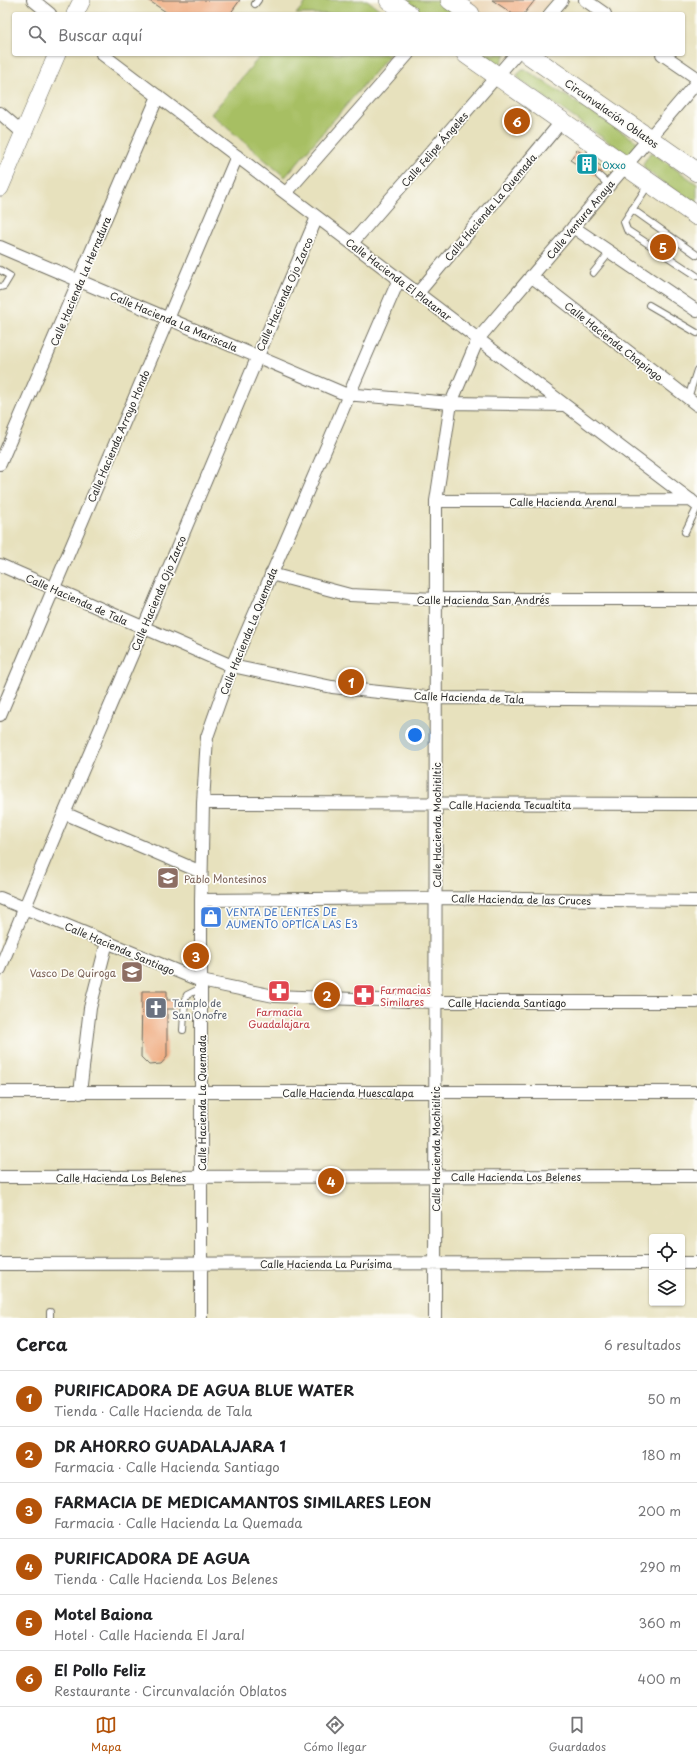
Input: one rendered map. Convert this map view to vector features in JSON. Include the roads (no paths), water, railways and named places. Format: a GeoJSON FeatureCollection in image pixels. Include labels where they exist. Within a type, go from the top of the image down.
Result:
{"type":"FeatureCollection","features":[{"type":"Feature","properties":{"kind":"main road"},"geometry":{"type":"LineString","coordinates":[[76,12],[82,0]]}},
{"type":"Feature","properties":{"kind":"main road"},"geometry":{"type":"LineString","coordinates":[[389,0],[406,12]]}},
{"type":"Feature","properties":{"kind":"main road"},"geometry":{"type":"LineString","coordinates":[[450,0],[467,12]]}},
{"type":"Feature","properties":{"kind":"main road"},"geometry":{"type":"LineString","coordinates":[[0,188],[57,56]]}},
{"type":"Feature","properties":{"kind":"main road"},"geometry":{"type":"LineString","coordinates":[[469,56],[562,121],[592,151],[625,166],[697,216]]}},
{"type":"Feature","properties":{"kind":"main road","name":"Circunvalación Oblatos"},"geometry":{"type":"LineString","coordinates":[[531,56],[697,172]]}},
{"type":"Feature","properties":{"kind":"street"},"geometry":{"type":"LineString","coordinates":[[33,0],[48,12]]}},
{"type":"Feature","properties":{"kind":"street"},"geometry":{"type":"LineString","coordinates":[[552,12],[562,0]]}},
{"type":"Feature","properties":{"kind":"street"},"geometry":{"type":"LineString","coordinates":[[585,0],[602,12]]}},
{"type":"Feature","properties":{"kind":"street","name":"Calle Hacienda El Platanar"},"geometry":{"type":"LineString","coordinates":[[105,56],[695,504]]}},
{"type":"Feature","properties":{"kind":"street"},"geometry":{"type":"LineString","coordinates":[[286,193],[406,56]]}},
{"type":"Feature","properties":{"kind":"street","name":"Calle Felipe Ángeles"},"geometry":{"type":"LineString","coordinates":[[352,243],[514,56]]}},
{"type":"Feature","properties":{"kind":"street"},"geometry":{"type":"LineString","coordinates":[[665,56],[697,78]]}},
{"type":"Feature","properties":{"kind":"street","name":"Calle Ventura Anaya"},"geometry":{"type":"LineString","coordinates":[[478,339],[697,82]]}},
{"type":"Feature","properties":{"kind":"street","name":"Calle Hacienda La Herradura"},"geometry":{"type":"LineString","coordinates":[[0,464],[80,281],[158,96]]}},
{"type":"Feature","properties":{"kind":"street"},"geometry":{"type":"LineString","coordinates":[[0,113],[23,133]]}},
{"type":"Feature","properties":{"kind":"street","name":"Calle Hacienda La Quemada"},"geometry":{"type":"LineString","coordinates":[[418,293],[562,121]]}},
{"type":"Feature","properties":{"kind":"street","name":"Calle Hacienda Arroyo Hondo"},"geometry":{"type":"LineString","coordinates":[[0,715],[237,156]]}},
{"type":"Feature","properties":{"kind":"street","name":"Calle Hacienda Ojo Zarco"},"geometry":{"type":"LineString","coordinates":[[0,969],[64,813],[317,217]]}},
{"type":"Feature","properties":{"kind":"street"},"geometry":{"type":"LineString","coordinates":[[573,227],[697,311]]}},
{"type":"Feature","properties":{"kind":"street","name":"Calle Hacienda La Mariscala"},"geometry":{"type":"LineString","coordinates":[[0,246],[349,394],[451,404],[565,405]]}},
{"type":"Feature","properties":{"kind":"street","name":"Calle Hacienda Chapingo"},"geometry":{"type":"LineString","coordinates":[[531,276],[692,402]]}},
{"type":"Feature","properties":{"kind":"street","name":"Calle Hacienda La Quemada"},"geometry":{"type":"LineString","coordinates":[[201,1318],[201,872],[207,737],[232,666],[399,279]]}},
{"type":"Feature","properties":{"kind":"street","name":"Calle Hacienda Mochitiltic"},"geometry":{"type":"LineString","coordinates":[[435,1318],[435,898],[437,804],[435,599],[436,501],[451,404],[478,339]]}},
{"type":"Feature","properties":{"kind":"street","name":"Calle Hacienda Arenal"},"geometry":{"type":"LineString","coordinates":[[436,501],[695,504]]}},
{"type":"Feature","properties":{"kind":"street","name":"Calle Hacienda de Tala"},"geometry":{"type":"LineString","coordinates":[[0,565],[143,629],[232,666],[332,687],[436,698],[697,700]]}},
{"type":"Feature","properties":{"kind":"street","name":"Calle Hacienda San Andrés"},"geometry":{"type":"LineString","coordinates":[[271,574],[350,596],[435,599],[697,599]]}},
{"type":"Feature","properties":{"kind":"street","name":"Calle Hacienda Tecualtita"},"geometry":{"type":"LineString","coordinates":[[203,803],[697,804]]}},
{"type":"Feature","properties":{"kind":"street"},"geometry":{"type":"LineString","coordinates":[[64,813],[201,872]]}},
{"type":"Feature","properties":{"kind":"street","name":"Calle Hacienda Santiago"},"geometry":{"type":"LineString","coordinates":[[0,898],[107,942],[201,985],[274,996],[435,1002],[697,1002]]}},
{"type":"Feature","properties":{"kind":"street","name":"Calle Hacienda de las Cruces"},"geometry":{"type":"LineString","coordinates":[[201,900],[435,898],[697,901]]}},
{"type":"Feature","properties":{"kind":"street"},"geometry":{"type":"LineString","coordinates":[[80,1093],[90,1008],[107,942]]}},
{"type":"Feature","properties":{"kind":"street","name":"Calle Hacienda Huescalapa"},"geometry":{"type":"LineString","coordinates":[[0,1092],[697,1092]]}},
{"type":"Feature","properties":{"kind":"street","name":"Calle Hacienda Los Belenes"},"geometry":{"type":"LineString","coordinates":[[0,1178],[697,1176]]}},
{"type":"Feature","properties":{"kind":"street","name":"Calle Hacienda La Purísima"},"geometry":{"type":"LineString","coordinates":[[0,1264],[649,1263]]}},
{"type":"Feature","properties":{"kind":"street"},"geometry":{"type":"LineString","coordinates":[[685,1263],[697,1264]]}},
{"type":"Feature","properties":{"kind":"lane"},"geometry":{"type":"LineString","coordinates":[[599,176],[609,185]]}},
{"type":"Feature","properties":{"kind":"lane"},"geometry":{"type":"LineString","coordinates":[[650,183],[624,222],[627,230],[697,276]]}},
{"type":"Feature","properties":{"kind":"lane"},"geometry":{"type":"LineString","coordinates":[[632,209],[697,254]]}},
{"type":"Feature","properties":{"kind":"lane"},"geometry":{"type":"LineString","coordinates":[[593,273],[610,252]]}},
{"type":"Feature","properties":{"kind":"lane"},"geometry":{"type":"LineString","coordinates":[[0,270],[10,276],[4,286],[0,287]]}},
{"type":"Feature","properties":{"kind":"lane"},"geometry":{"type":"LineString","coordinates":[[649,305],[697,333]]}},
{"type":"Feature","properties":{"kind":"lane"},"geometry":{"type":"LineString","coordinates":[[692,402],[697,370]]}},
{"type":"Feature","properties":{"kind":"lane"},"geometry":{"type":"LineString","coordinates":[[685,532],[695,504]]}},
{"type":"Feature","properties":{"kind":"lane"},"geometry":{"type":"LineString","coordinates":[[183,1030],[185,999],[187,995],[201,985]]}},
{"type":"Feature","properties":{"kind":"place","name":"El Pollo Feliz"},"geometry":{"type":"Point","coordinates":[517,121]}},
{"type":"Feature","properties":{"kind":"place","name":"Oxxo"},"geometry":{"type":"Point","coordinates":[587,164]}},
{"type":"Feature","properties":{"kind":"place","name":"Motel Baiona"},"geometry":{"type":"Point","coordinates":[663,247]}},
{"type":"Feature","properties":{"kind":"place","name":"PURIFICADORA DE AGUA BLUE WATER"},"geometry":{"type":"Point","coordinates":[351,682]}},
{"type":"Feature","properties":{"kind":"place","name":"Pablo Montesinos"},"geometry":{"type":"Point","coordinates":[168,878]}},
{"type":"Feature","properties":{"kind":"place","name":"VENTA DE LENTES DE AUMENTO OPTICA LAS E3"},"geometry":{"type":"Point","coordinates":[211,917]}},
{"type":"Feature","properties":{"kind":"place","name":"FARMACIA DE MEDICAMANTOS SIMILARES LEON"},"geometry":{"type":"Point","coordinates":[196,956]}},
{"type":"Feature","properties":{"kind":"place","name":"Vasco De Quiroga"},"geometry":{"type":"Point","coordinates":[132,972]}},
{"type":"Feature","properties":{"kind":"place","name":"Farmacia Guadalajara"},"geometry":{"type":"Point","coordinates":[279,991]}},
{"type":"Feature","properties":{"kind":"place","name":"DR AHORRO GUADALAJARA 1"},"geometry":{"type":"Point","coordinates":[327,995]}},
{"type":"Feature","properties":{"kind":"place","name":"Farmacias Similares"},"geometry":{"type":"Point","coordinates":[364,995]}},
{"type":"Feature","properties":{"kind":"place","name":"Tamplo de San Onofre"},"geometry":{"type":"Point","coordinates":[156,1008]}},
{"type":"Feature","properties":{"kind":"place","name":"PURIFICADORA DE AGUA"},"geometry":{"type":"Point","coordinates":[331,1181]}}]}
